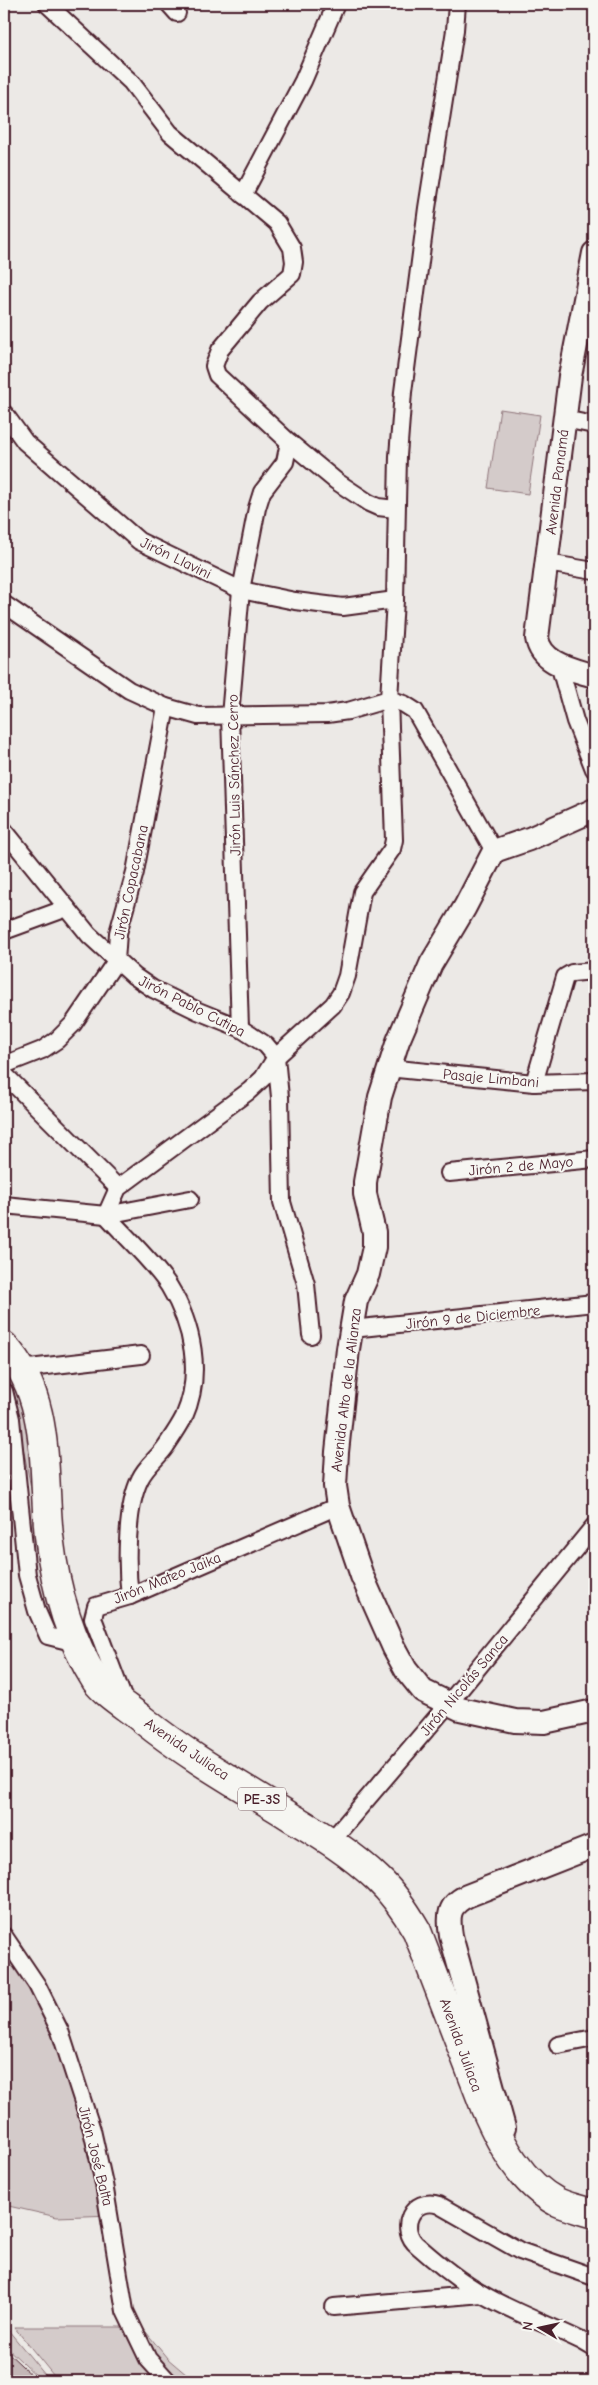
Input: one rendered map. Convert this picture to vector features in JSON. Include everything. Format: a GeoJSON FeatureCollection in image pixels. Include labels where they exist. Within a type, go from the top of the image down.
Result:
{"type":"FeatureCollection","features":[{"type":"Feature","properties":{"kind":"highway","name":"Avenida Juliaca"},"geometry":{"type":"LineString","coordinates":[[4,1346],[14,1357],[21,1370],[38,1413],[44,1451],[49,1534],[54,1572],[65,1616],[76,1643],[98,1683],[166,1739],[331,1841],[378,1878],[403,1907],[417,1931],[485,2108],[496,2134],[515,2165],[540,2190],[558,2202],[594,2214]]}},
{"type":"Feature","properties":{"kind":"street"},"geometry":{"type":"LineString","coordinates":[[47,4],[131,82],[170,133],[276,223],[285,234],[292,248],[292,274],[260,302],[220,350],[214,366],[221,381],[289,442],[355,495],[378,507],[396,509]]}},
{"type":"Feature","properties":{"kind":"street"},"geometry":{"type":"LineString","coordinates":[[244,195],[303,81],[336,4]]}},
{"type":"Feature","properties":{"kind":"street"},"geometry":{"type":"LineString","coordinates":[[106,1215],[118,1188],[249,1091],[263,1078],[276,1057],[334,1005],[347,976],[362,892],[392,849],[394,840],[389,698],[395,600],[396,509],[403,392],[427,208],[455,30],[456,4]]}},
{"type":"Feature","properties":{"kind":"street","name":"Avenida Panamá"},"geometry":{"type":"LineString","coordinates":[[594,253],[570,376],[537,638],[539,649],[546,657],[559,664],[594,676]]}},
{"type":"Feature","properties":{"kind":"street","name":"Jirón Llavini"},"geometry":{"type":"LineString","coordinates":[[4,412],[25,442],[138,541],[241,590],[295,601],[343,607],[395,600]]}},
{"type":"Feature","properties":{"kind":"street"},"geometry":{"type":"LineString","coordinates":[[564,419],[594,425]]}},
{"type":"Feature","properties":{"kind":"street","name":"Jirón Luis Sánchez Cerro"},"geometry":{"type":"LineString","coordinates":[[240,1028],[230,716],[241,590],[262,492],[285,462],[289,442]]}},
{"type":"Feature","properties":{"kind":"street"},"geometry":{"type":"LineString","coordinates":[[547,563],[594,571]]}},
{"type":"Feature","properties":{"kind":"street"},"geometry":{"type":"LineString","coordinates":[[4,604],[129,690],[166,707],[198,716],[328,714],[348,711],[389,698],[404,704],[415,712],[494,851],[529,839],[594,810]]}},
{"type":"Feature","properties":{"kind":"street"},"geometry":{"type":"LineString","coordinates":[[559,664],[575,721],[594,768]]}},
{"type":"Feature","properties":{"kind":"street","name":"Jirón Copacabana"},"geometry":{"type":"LineString","coordinates":[[4,1065],[42,1050],[57,1040],[73,1024],[116,960],[118,932],[135,872],[166,707]]}},
{"type":"Feature","properties":{"kind":"street","name":"Jirón Pablo Cutipa"},"geometry":{"type":"LineString","coordinates":[[4,830],[89,935],[134,976],[198,1011],[240,1028],[266,1045],[276,1057]]}},
{"type":"Feature","properties":{"kind":"street","name":"Avenida Alto de la Alianza"},"geometry":{"type":"LineString","coordinates":[[494,851],[465,907],[431,964],[388,1068],[375,1120],[365,1182],[365,1194],[374,1232],[374,1247],[368,1274],[356,1300],[337,1452],[335,1486],[338,1506],[362,1576],[402,1662],[423,1691],[460,1709],[515,1722],[531,1723],[594,1711]]}},
{"type":"Feature","properties":{"kind":"street"},"geometry":{"type":"LineString","coordinates":[[4,931],[67,908]]}},
{"type":"Feature","properties":{"kind":"street"},"geometry":{"type":"LineString","coordinates":[[534,1083],[565,977],[572,973],[594,971]]}},
{"type":"Feature","properties":{"kind":"street"},"geometry":{"type":"LineString","coordinates":[[276,1057],[280,1097],[282,1202],[306,1284],[311,1335]]}},
{"type":"Feature","properties":{"kind":"street","name":"Pasaje Limbani"},"geometry":{"type":"LineString","coordinates":[[388,1068],[534,1083],[594,1081]]}},
{"type":"Feature","properties":{"kind":"street"},"geometry":{"type":"LineString","coordinates":[[4,1074],[118,1188]]}},
{"type":"Feature","properties":{"kind":"street","name":"Jirón 2 de Mayo"},"geometry":{"type":"LineString","coordinates":[[449,1173],[594,1159]]}},
{"type":"Feature","properties":{"kind":"street"},"geometry":{"type":"LineString","coordinates":[[4,1206],[106,1215],[190,1199]]}},
{"type":"Feature","properties":{"kind":"street"},"geometry":{"type":"LineString","coordinates":[[106,1215],[168,1284],[190,1328],[193,1349],[194,1372],[190,1399],[184,1418],[163,1451],[140,1478],[136,1489],[129,1532],[127,1576],[130,1596]]}},
{"type":"Feature","properties":{"kind":"street","name":"Jirón 9 de Diciembre"},"geometry":{"type":"LineString","coordinates":[[352,1329],[594,1303]]}},
{"type":"Feature","properties":{"kind":"street"},"geometry":{"type":"LineString","coordinates":[[21,1370],[140,1355]]}},
{"type":"Feature","properties":{"kind":"street"},"geometry":{"type":"LineString","coordinates":[[4,1391],[11,1419],[27,1575],[32,1595],[48,1636],[76,1643]]}},
{"type":"Feature","properties":{"kind":"street","name":"Jirón Mateo Jaika"},"geometry":{"type":"LineString","coordinates":[[127,1707],[93,1618],[96,1606],[130,1596],[338,1506]]}},
{"type":"Feature","properties":{"kind":"street","name":"Jirón Nicolás Sanca"},"geometry":{"type":"LineString","coordinates":[[331,1841],[594,1526]]}},
{"type":"Feature","properties":{"kind":"street"},"geometry":{"type":"LineString","coordinates":[[515,2165],[451,1936],[450,1911],[457,1901],[468,1896],[594,1846]]}},
{"type":"Feature","properties":{"kind":"street","name":"Jirón José Balta"},"geometry":{"type":"LineString","coordinates":[[4,1936],[38,1985],[60,2031],[92,2130],[111,2222],[124,2311],[148,2359],[168,2381]]}},
{"type":"Feature","properties":{"kind":"street"},"geometry":{"type":"LineString","coordinates":[[558,2045],[594,2038]]}},
{"type":"Feature","properties":{"kind":"street"},"geometry":{"type":"LineString","coordinates":[[590,2345],[482,2294],[416,2245],[411,2238],[408,2228],[409,2218],[422,2203],[430,2202],[440,2205],[520,2251],[594,2277]]}},
{"type":"Feature","properties":{"kind":"street"},"geometry":{"type":"LineString","coordinates":[[334,2307],[482,2294]]}},
{"type":"Feature","properties":{"kind":"shaded area"},"geometry":{"type":"Polygon","coordinates":[[[500,409],[540,415],[528,494],[488,488],[500,409]]]}},
{"type":"Feature","properties":{"kind":"shaded area"},"geometry":{"type":"Polygon","coordinates":[[[4,1368],[29,1393],[39,1530],[14,1400],[4,1368]]]}},
{"type":"Feature","properties":{"kind":"shaded area"},"geometry":{"type":"Polygon","coordinates":[[[4,1929],[40,1981],[112,2215],[57,2217],[4,2205],[4,1929]]]}},
{"type":"Feature","properties":{"kind":"shaded area"},"geometry":{"type":"Polygon","coordinates":[[[4,2325],[50,2381],[42,2381],[4,2345],[4,2325]]]}},
{"type":"Feature","properties":{"kind":"shaded area"},"geometry":{"type":"Polygon","coordinates":[[[14,2327],[142,2327],[167,2358],[194,2381],[58,2381],[14,2327]]]}},
{"type":"Feature","properties":{"kind":"building"},"geometry":{"type":"Polygon","coordinates":[[[4,2349],[38,2381],[4,2381],[4,2349]]]}}]}
